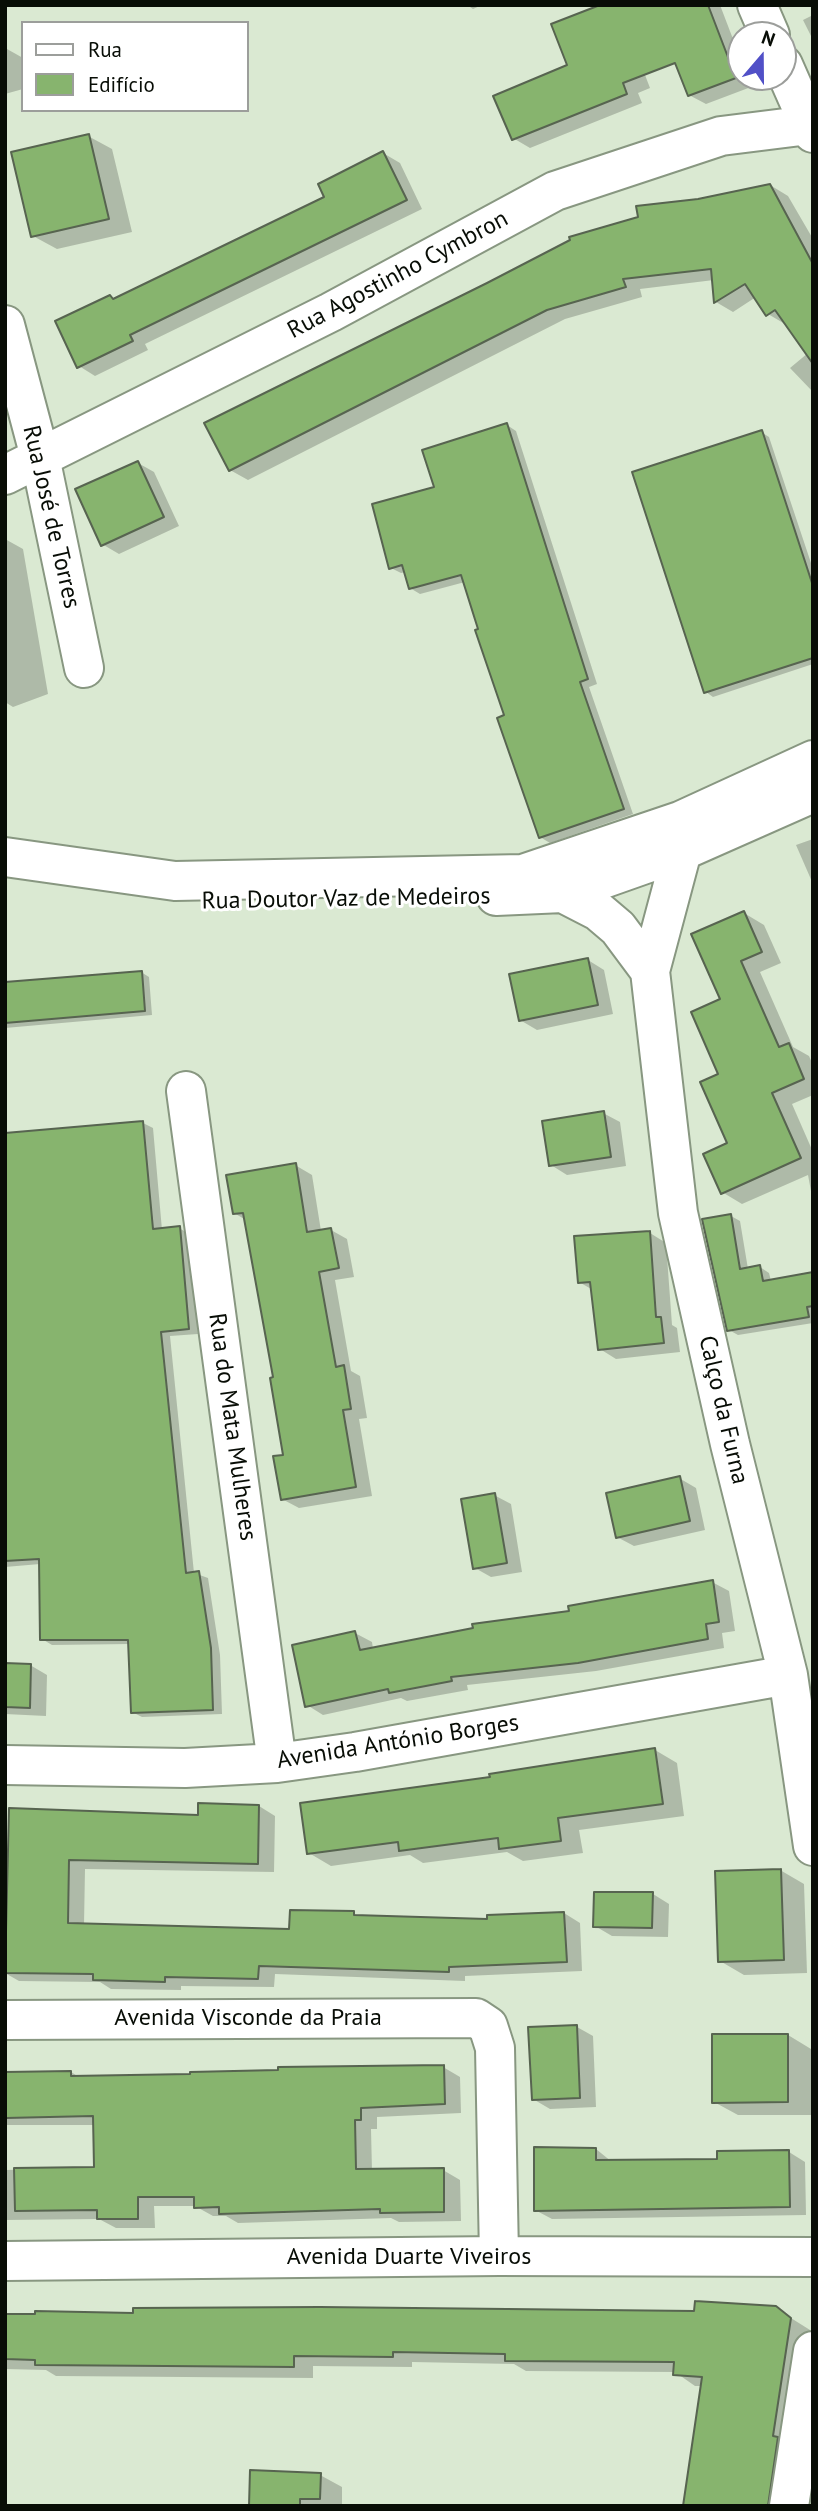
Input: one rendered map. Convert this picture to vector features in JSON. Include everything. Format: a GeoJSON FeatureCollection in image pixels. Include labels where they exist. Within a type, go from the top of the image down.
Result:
{"type":"FeatureCollection","features":[{"type":"Feature","properties":{"kind":"street"},"geometry":{"type":"LineString","coordinates":[[794,91],[811,129]]}},
{"type":"Feature","properties":{"kind":"street","name":"Rua Agostinho Cymbron"},"geometry":{"type":"LineString","coordinates":[[5,475],[331,312],[555,191],[721,135],[811,129]]}},
{"type":"Feature","properties":{"kind":"street","name":"Rua José de Torres"},"geometry":{"type":"LineString","coordinates":[[5,325],[40,457],[84,668]]}},
{"type":"Feature","properties":{"kind":"street"},"geometry":{"type":"LineString","coordinates":[[681,836],[813,760]]}},
{"type":"Feature","properties":{"kind":"street"},"geometry":{"type":"LineString","coordinates":[[681,836],[813,793]]}},
{"type":"Feature","properties":{"kind":"street","name":"Rua Doutor Vaz de Medeiros"},"geometry":{"type":"LineString","coordinates":[[5,857],[175,881],[523,874],[681,836]]}},
{"type":"Feature","properties":{"kind":"street","name":"Rua Doutor Vaz de Medeiros"},"geometry":{"type":"LineString","coordinates":[[5,878],[179,901],[564,893],[681,836]]}},
{"type":"Feature","properties":{"kind":"street","name":"Calço da Furna"},"geometry":{"type":"LineString","coordinates":[[681,836],[650,971],[678,1213],[730,1444],[788,1675],[813,1846]]}},
{"type":"Feature","properties":{"kind":"street"},"geometry":{"type":"LineString","coordinates":[[564,893],[598,911],[618,928],[650,971]]}},
{"type":"Feature","properties":{"kind":"street","name":"Rua do Mata Mulheres"},"geometry":{"type":"LineString","coordinates":[[186,1091],[277,1763]]}},
{"type":"Feature","properties":{"kind":"street","name":"Avenida António Borges"},"geometry":{"type":"LineString","coordinates":[[5,1765],[185,1768],[277,1763],[355,1752],[788,1675]]}},
{"type":"Feature","properties":{"kind":"street","name":"Avenida Visconde da Praia"},"geometry":{"type":"LineString","coordinates":[[5,2020],[476,2018],[488,2026],[495,2048],[499,2256]]}},
{"type":"Feature","properties":{"kind":"street","name":"Avenida Duarte Viveiros"},"geometry":{"type":"LineString","coordinates":[[5,2261],[499,2256],[813,2257]]}},
{"type":"Feature","properties":{"kind":"street"},"geometry":{"type":"LineString","coordinates":[[789,2506],[813,2351]]}},
{"type":"Feature","properties":{"kind":"building"},"geometry":{"type":"Polygon","coordinates":[[[600,5],[708,5],[727,55],[727,81],[688,96],[675,63],[623,83],[627,94],[512,140],[493,96],[567,65],[551,24],[600,5]]]}},
{"type":"Feature","properties":{"kind":"building"},"geometry":{"type":"Polygon","coordinates":[[[89,134],[109,219],[31,237],[11,152],[89,134]]]}},
{"type":"Feature","properties":{"kind":"building"},"geometry":{"type":"Polygon","coordinates":[[[383,151],[407,200],[130,335],[133,341],[77,368],[55,321],[110,295],[113,299],[324,197],[318,184],[383,151]]]}},
{"type":"Feature","properties":{"kind":"building"},"geometry":{"type":"Polygon","coordinates":[[[770,184],[813,264],[813,364],[775,310],[766,316],[745,284],[714,303],[711,269],[623,279],[626,287],[547,310],[229,471],[204,423],[487,283],[570,240],[569,237],[638,217],[636,206],[698,199],[770,184]]]}},
{"type":"Feature","properties":{"kind":"building"},"geometry":{"type":"Polygon","coordinates":[[[507,423],[588,679],[580,682],[624,809],[539,838],[497,718],[504,715],[475,630],[478,629],[461,575],[409,589],[402,565],[389,569],[372,504],[434,487],[422,450],[507,423]]]}},
{"type":"Feature","properties":{"kind":"building"},"geometry":{"type":"Polygon","coordinates":[[[762,430],[813,586],[813,658],[704,693],[632,472],[762,430]]]}},
{"type":"Feature","properties":{"kind":"building"},"geometry":{"type":"Polygon","coordinates":[[[138,461],[164,517],[101,546],[75,489],[138,461]]]}},
{"type":"Feature","properties":{"kind":"building"},"geometry":{"type":"Polygon","coordinates":[[[744,911],[762,952],[741,961],[779,1047],[789,1043],[804,1079],[772,1093],[801,1158],[721,1194],[703,1154],[727,1143],[700,1082],[718,1074],[691,1012],[720,999],[691,934],[744,911]]]}},
{"type":"Feature","properties":{"kind":"building"},"geometry":{"type":"Polygon","coordinates":[[[588,958],[598,1005],[519,1021],[509,974],[588,958]]]}},
{"type":"Feature","properties":{"kind":"building"},"geometry":{"type":"Polygon","coordinates":[[[142,971],[145,1011],[5,1023],[5,982],[142,971]]]}},
{"type":"Feature","properties":{"kind":"building"},"geometry":{"type":"Polygon","coordinates":[[[604,1111],[611,1157],[549,1166],[542,1121],[604,1111]]]}},
{"type":"Feature","properties":{"kind":"building"},"geometry":{"type":"Polygon","coordinates":[[[143,1121],[153,1229],[180,1226],[189,1329],[161,1332],[186,1573],[199,1571],[211,1648],[213,1710],[131,1713],[128,1640],[40,1640],[39,1559],[5,1561],[5,1133],[143,1121]]]}},
{"type":"Feature","properties":{"kind":"building"},"geometry":{"type":"Polygon","coordinates":[[[296,1163],[307,1232],[331,1228],[339,1268],[319,1272],[336,1367],[344,1365],[351,1409],[343,1410],[356,1487],[281,1500],[273,1456],[283,1455],[270,1378],[273,1377],[243,1213],[233,1214],[226,1175],[296,1163]]]}},
{"type":"Feature","properties":{"kind":"building"},"geometry":{"type":"Polygon","coordinates":[[[731,1214],[740,1269],[760,1265],[763,1281],[813,1272],[813,1306],[807,1307],[809,1317],[727,1331],[702,1219],[731,1214]]]}},
{"type":"Feature","properties":{"kind":"building"},"geometry":{"type":"Polygon","coordinates":[[[650,1231],[656,1317],[661,1317],[664,1343],[598,1350],[590,1282],[578,1283],[574,1236],[650,1231]]]}},
{"type":"Feature","properties":{"kind":"building"},"geometry":{"type":"Polygon","coordinates":[[[680,1476],[690,1521],[616,1538],[606,1493],[680,1476]]]}},
{"type":"Feature","properties":{"kind":"building"},"geometry":{"type":"Polygon","coordinates":[[[495,1493],[507,1563],[473,1569],[461,1499],[495,1493]]]}},
{"type":"Feature","properties":{"kind":"building"},"geometry":{"type":"Polygon","coordinates":[[[713,1580],[719,1622],[706,1624],[708,1639],[578,1663],[451,1677],[452,1681],[389,1693],[388,1689],[305,1707],[292,1645],[355,1631],[360,1650],[473,1628],[472,1624],[569,1611],[568,1606],[713,1580]]]}},
{"type":"Feature","properties":{"kind":"building"},"geometry":{"type":"Polygon","coordinates":[[[5,1663],[31,1664],[30,1708],[5,1707],[5,1663]]]}},
{"type":"Feature","properties":{"kind":"building"},"geometry":{"type":"Polygon","coordinates":[[[655,1748],[663,1804],[558,1818],[561,1841],[499,1849],[498,1838],[399,1851],[398,1842],[307,1854],[300,1803],[490,1777],[489,1774],[655,1748]]]}},
{"type":"Feature","properties":{"kind":"building"},"geometry":{"type":"Polygon","coordinates":[[[198,1803],[259,1805],[258,1864],[69,1860],[68,1923],[289,1929],[290,1910],[487,1919],[487,1915],[564,1912],[567,1962],[449,1967],[449,1972],[259,1966],[258,1979],[165,1977],[165,1982],[93,1980],[93,1974],[5,1973],[9,1808],[198,1815],[198,1803]]]}},
{"type":"Feature","properties":{"kind":"building"},"geometry":{"type":"Polygon","coordinates":[[[781,1869],[784,1960],[718,1962],[715,1871],[781,1869]]]}},
{"type":"Feature","properties":{"kind":"building"},"geometry":{"type":"Polygon","coordinates":[[[594,1892],[653,1892],[652,1928],[593,1927],[594,1892]]]}},
{"type":"Feature","properties":{"kind":"building"},"geometry":{"type":"Polygon","coordinates":[[[577,2025],[580,2098],[532,2100],[528,2027],[577,2025]]]}},
{"type":"Feature","properties":{"kind":"building"},"geometry":{"type":"Polygon","coordinates":[[[712,2034],[788,2034],[788,2102],[712,2103],[712,2034]]]}},
{"type":"Feature","properties":{"kind":"building"},"geometry":{"type":"Polygon","coordinates":[[[444,2065],[445,2104],[361,2108],[361,2120],[355,2120],[356,2169],[444,2168],[444,2212],[380,2213],[380,2209],[219,2214],[219,2207],[194,2208],[194,2197],[138,2197],[138,2219],[97,2219],[97,2210],[15,2211],[14,2168],[94,2167],[93,2116],[6,2118],[5,2072],[71,2071],[71,2076],[190,2074],[278,2070],[278,2067],[444,2065]]]}},
{"type":"Feature","properties":{"kind":"building"},"geometry":{"type":"Polygon","coordinates":[[[534,2147],[596,2148],[596,2160],[717,2159],[717,2151],[789,2150],[790,2207],[534,2211],[534,2147]]]}},
{"type":"Feature","properties":{"kind":"building"},"geometry":{"type":"Polygon","coordinates":[[[695,2301],[776,2306],[791,2318],[773,2436],[778,2437],[768,2506],[683,2506],[702,2377],[673,2375],[674,2362],[505,2361],[505,2354],[393,2352],[393,2357],[294,2356],[294,2367],[35,2365],[35,2360],[5,2359],[5,2314],[35,2314],[35,2311],[133,2313],[133,2308],[320,2307],[694,2311],[695,2301]]]}},
{"type":"Feature","properties":{"kind":"building"},"geometry":{"type":"Polygon","coordinates":[[[250,2470],[321,2473],[320,2499],[300,2499],[300,2506],[249,2506],[250,2470]]]}}]}
